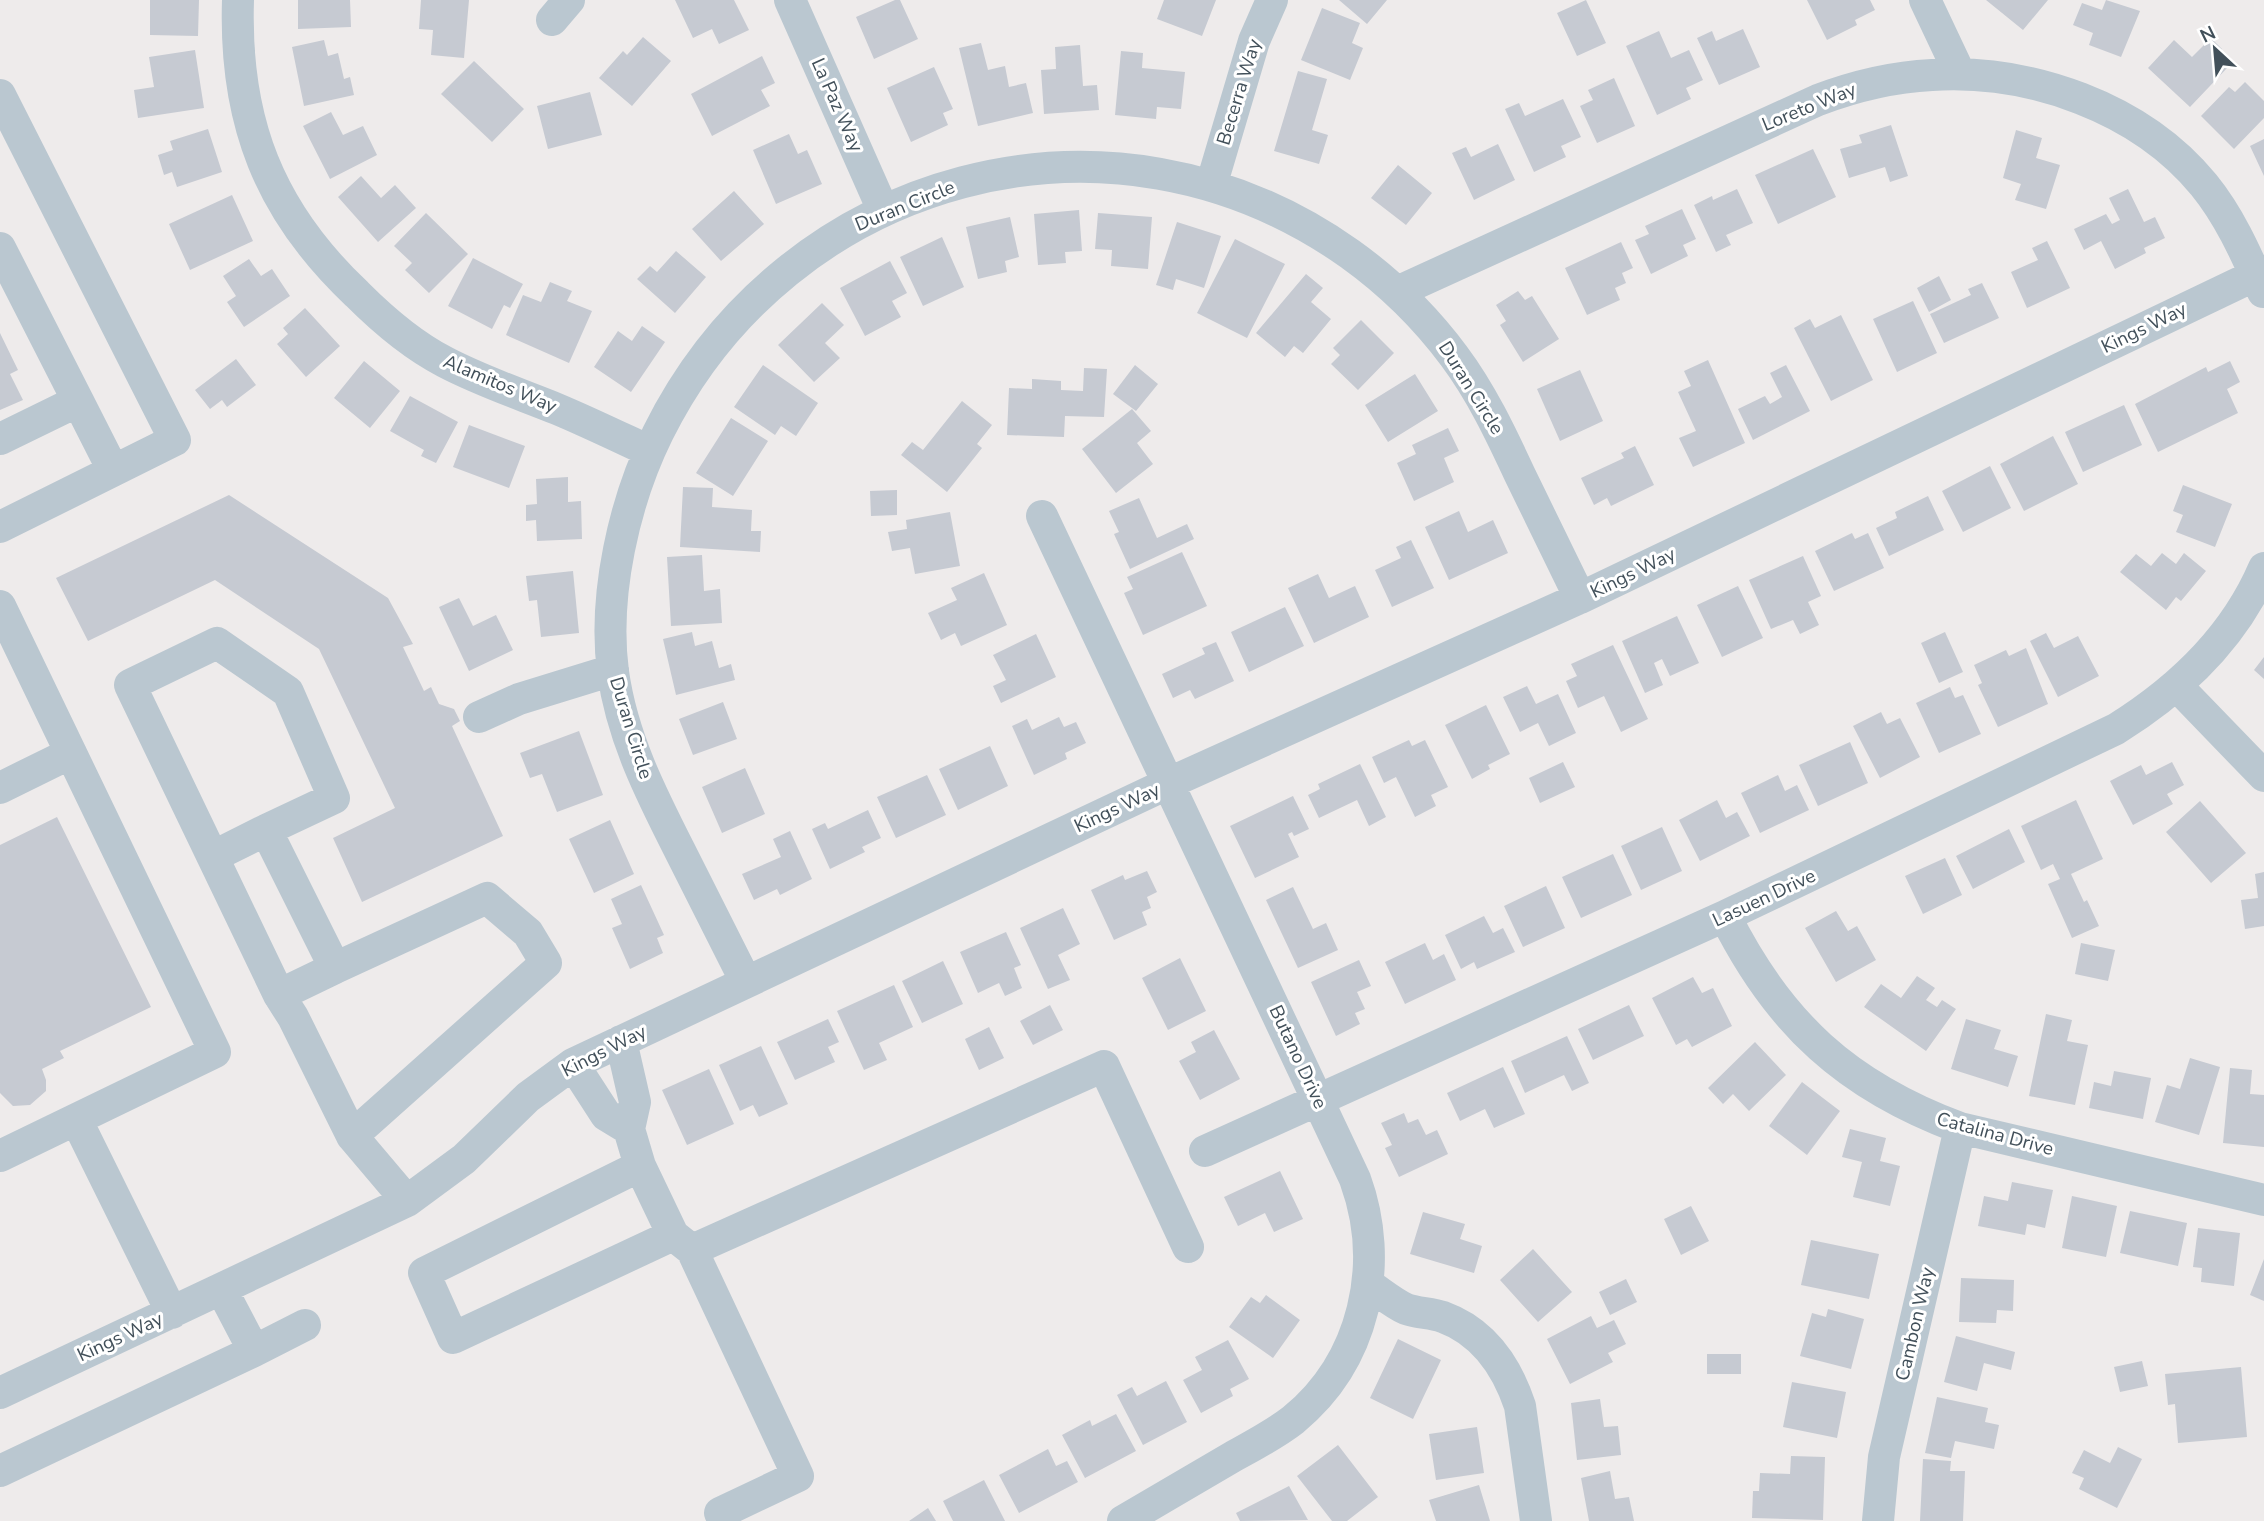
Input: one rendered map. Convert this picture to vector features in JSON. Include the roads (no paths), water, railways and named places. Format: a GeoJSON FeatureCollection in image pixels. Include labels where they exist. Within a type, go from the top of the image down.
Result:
{"type":"FeatureCollection","features":[{"type":"Feature","properties":{"kind":"street","name":"Alamitos Way"},"geometry":{"type":"LineString","coordinates":[[238,0],[240,74],[247,114],[258,149],[289,215],[333,272],[375,312],[442,361],[649,451]]}},
{"type":"Feature","properties":{"kind":"street","name":"La Paz Way"},"geometry":{"type":"LineString","coordinates":[[790,0],[883,210]]}},
{"type":"Feature","properties":{"kind":"street","name":"Becerra Way"},"geometry":{"type":"LineString","coordinates":[[1211,186],[1254,41],[1272,0]]}},
{"type":"Feature","properties":{"kind":"street"},"geometry":{"type":"LineString","coordinates":[[1925,0],[1960,74]]}},
{"type":"Feature","properties":{"kind":"street","name":"Loreto Way"},"geometry":{"type":"LineString","coordinates":[[1396,292],[1818,100],[1853,87],[1889,79],[1960,74],[2012,80],[2072,95],[2123,118],[2158,142],[2203,184],[2227,218],[2261,279]]}},
{"type":"Feature","properties":{"kind":"street"},"geometry":{"type":"LineString","coordinates":[[0,95],[175,440],[0,527]]}},
{"type":"Feature","properties":{"kind":"street","name":"Duran Circle"},"geometry":{"type":"LineString","coordinates":[[746,982],[655,803],[635,756],[613,670],[612,617],[616,569],[625,521],[649,451],[674,401],[701,359],[732,321],[767,287],[805,256],[883,210],[935,190],[1014,172],[1063,167],[1112,168],[1211,186],[1262,205],[1306,226],[1347,252],[1396,292],[1437,334],[1457,360],[1492,415],[1580,598]]}},
{"type":"Feature","properties":{"kind":"street"},"geometry":{"type":"LineString","coordinates":[[0,248],[113,470]]}},
{"type":"Feature","properties":{"kind":"street","name":"Kings Way"},"geometry":{"type":"LineString","coordinates":[[0,1393],[407,1201],[464,1159],[528,1097],[573,1064],[1170,783],[1580,598],[2261,279]]}},
{"type":"Feature","properties":{"kind":"street"},"geometry":{"type":"LineString","coordinates":[[0,439],[78,401]]}},
{"type":"Feature","properties":{"kind":"street","name":"Butano Drive"},"geometry":{"type":"LineString","coordinates":[[1042,516],[1318,1099],[1360,1194],[1369,1231],[1369,1285],[1357,1331],[1342,1364],[1320,1394],[1294,1419],[1123,1521]]}},
{"type":"Feature","properties":{"kind":"street","name":"Lasuen Drive"},"geometry":{"type":"LineString","coordinates":[[1205,1151],[1725,916],[2116,729],[2177,687],[2204,660],[2246,603],[2264,568]]}},
{"type":"Feature","properties":{"kind":"street"},"geometry":{"type":"LineString","coordinates":[[0,606],[9,647],[71,753],[215,1052],[0,1156]]}},
{"type":"Feature","properties":{"kind":"street"},"geometry":{"type":"LineString","coordinates":[[214,856],[334,798],[288,692],[217,643],[130,685],[279,995],[293,1017],[352,1136],[407,1201]]}},
{"type":"Feature","properties":{"kind":"street"},"geometry":{"type":"LineString","coordinates":[[479,717],[519,698],[613,670]]}},
{"type":"Feature","properties":{"kind":"street"},"geometry":{"type":"LineString","coordinates":[[2177,687],[2264,776]]}},
{"type":"Feature","properties":{"kind":"street"},"geometry":{"type":"LineString","coordinates":[[0,788],[71,753]]}},
{"type":"Feature","properties":{"kind":"street"},"geometry":{"type":"LineString","coordinates":[[266,830],[335,968]]}},
{"type":"Feature","properties":{"kind":"street"},"geometry":{"type":"LineString","coordinates":[[279,995],[487,898],[528,933],[546,963],[352,1136]]}},
{"type":"Feature","properties":{"kind":"street","name":"Catalina Drive"},"geometry":{"type":"LineString","coordinates":[[1725,916],[1758,976],[1795,1023],[1855,1076],[1889,1097],[1924,1115],[1960,1128],[2264,1200]]}},
{"type":"Feature","properties":{"kind":"street"},"geometry":{"type":"LineString","coordinates":[[621,1041],[635,1102],[629,1129],[639,1166],[682,1243],[798,1476],[720,1513]]}},
{"type":"Feature","properties":{"kind":"street"},"geometry":{"type":"LineString","coordinates":[[573,1064],[606,1115],[629,1129]]}},
{"type":"Feature","properties":{"kind":"street"},"geometry":{"type":"LineString","coordinates":[[639,1166],[424,1273],[453,1338],[1104,1066],[1188,1247]]}},
{"type":"Feature","properties":{"kind":"street"},"geometry":{"type":"LineString","coordinates":[[76,1121],[172,1313]]}},
{"type":"Feature","properties":{"kind":"street","name":"Cambon Way"},"geometry":{"type":"LineString","coordinates":[[1878,1521],[1884,1457],[1960,1128]]}},
{"type":"Feature","properties":{"kind":"street"},"geometry":{"type":"LineString","coordinates":[[1369,1285],[1406,1308],[1443,1317],[1460,1325],[1499,1359],[1515,1389],[1520,1406],[1536,1521]]}},
{"type":"Feature","properties":{"kind":"street"},"geometry":{"type":"LineString","coordinates":[[222,1290],[254,1351]]}},
{"type":"Feature","properties":{"kind":"street"},"geometry":{"type":"LineString","coordinates":[[0,1471],[305,1325]]}}]}
